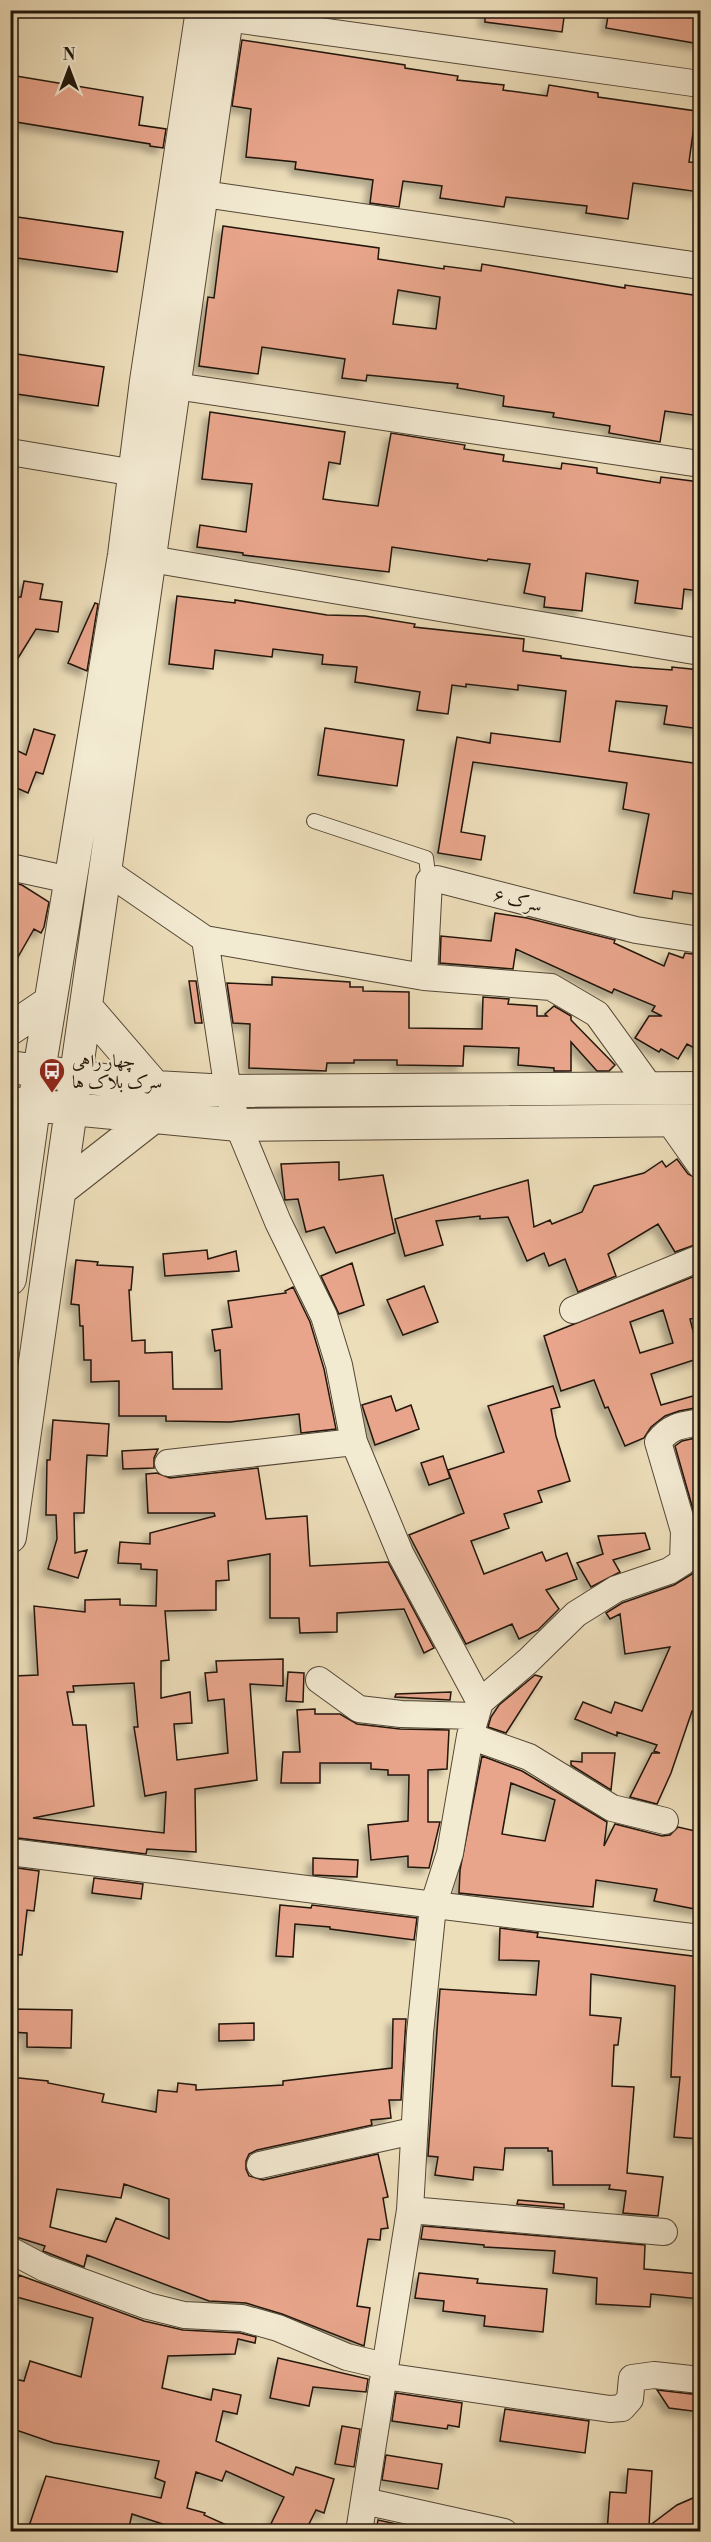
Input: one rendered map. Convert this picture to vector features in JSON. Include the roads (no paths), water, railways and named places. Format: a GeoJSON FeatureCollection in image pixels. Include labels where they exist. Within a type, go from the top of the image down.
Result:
{"type":"FeatureCollection","features":[{"type":"Feature","properties":{"kind":"street"},"geometry":{"type":"LineString","coordinates":[[10,1537],[106,872],[137,556],[215,12],[700,84]]}},
{"type":"Feature","properties":{"kind":"street"},"geometry":{"type":"LineString","coordinates":[[189,192],[700,266]]}},
{"type":"Feature","properties":{"kind":"street"},"geometry":{"type":"LineString","coordinates":[[160,384],[700,464]]}},
{"type":"Feature","properties":{"kind":"street"},"geometry":{"type":"LineString","coordinates":[[10,1279],[25,1069],[50,1002],[70,880],[137,556],[135,473],[160,384]]}},
{"type":"Feature","properties":{"kind":"street"},"geometry":{"type":"LineString","coordinates":[[10,452],[135,473]]}},
{"type":"Feature","properties":{"kind":"street"},"geometry":{"type":"LineString","coordinates":[[137,556],[700,652]]}},
{"type":"Feature","properties":{"kind":"street"},"geometry":{"type":"LineString","coordinates":[[10,867],[70,880]]}},
{"type":"Feature","properties":{"kind":"street"},"geometry":{"type":"LineString","coordinates":[[106,872],[205,939],[424,977],[551,987],[597,1014],[652,1089]]}},
{"type":"Feature","properties":{"kind":"street","name":"سرک ۶"},"geometry":{"type":"LineString","coordinates":[[429,881],[437,879],[636,930],[700,940]]}},
{"type":"Feature","properties":{"kind":"street"},"geometry":{"type":"LineString","coordinates":[[424,977],[429,881]]}},
{"type":"Feature","properties":{"kind":"street"},"geometry":{"type":"LineString","coordinates":[[205,939],[228,1091],[238,1125],[278,1222],[324,1316],[339,1365],[354,1442],[401,1555],[475,1718],[530,1757],[612,1808],[665,1821]]}},
{"type":"Feature","properties":{"kind":"street"},"geometry":{"type":"LineString","coordinates":[[10,1029],[50,1002]]}},
{"type":"Feature","properties":{"kind":"street"},"geometry":{"type":"LineString","coordinates":[[60,1190],[152,1118],[155,1087],[86,1007]]}},
{"type":"Feature","properties":{"kind":"street"},"geometry":{"type":"LineString","coordinates":[[25,1069],[155,1087],[228,1091],[700,1088]]}},
{"type":"Feature","properties":{"kind":"street"},"geometry":{"type":"LineString","coordinates":[[22,1104],[238,1125],[700,1120]]}},
{"type":"Feature","properties":{"kind":"street"},"geometry":{"type":"LineString","coordinates":[[669,1121],[700,1165]]}},
{"type":"Feature","properties":{"kind":"street"},"geometry":{"type":"LineString","coordinates":[[573,1310],[700,1258]]}},
{"type":"Feature","properties":{"kind":"street"},"geometry":{"type":"LineString","coordinates":[[359,2532],[410,2210],[420,2033],[433,1906],[450,1853],[475,1718],[576,1614],[616,1589],[669,1571],[683,1562],[684,1531],[658,1442],[674,1426],[700,1422]]}},
{"type":"Feature","properties":{"kind":"street"},"geometry":{"type":"LineString","coordinates":[[168,1463],[354,1442]]}},
{"type":"Feature","properties":{"kind":"street"},"geometry":{"type":"LineString","coordinates":[[319,1680],[359,1708],[401,1714],[475,1718]]}},
{"type":"Feature","properties":{"kind":"street"},"geometry":{"type":"LineString","coordinates":[[10,1852],[700,1938]]}},
{"type":"Feature","properties":{"kind":"street"},"geometry":{"type":"LineString","coordinates":[[260,2165],[413,2131]]}},
{"type":"Feature","properties":{"kind":"street"},"geometry":{"type":"LineString","coordinates":[[410,2210],[664,2232]]}},
{"type":"Feature","properties":{"kind":"street"},"geometry":{"type":"LineString","coordinates":[[10,2250],[44,2268],[148,2306],[184,2315],[242,2318],[278,2328],[384,2371],[610,2409],[622,2408],[630,2399],[632,2378],[654,2375],[700,2380]]}},
{"type":"Feature","properties":{"kind":"street"},"geometry":{"type":"LineString","coordinates":[[364,2501],[504,2532]]}},
{"type":"Feature","properties":{"kind":"lane"},"geometry":{"type":"LineString","coordinates":[[314,821],[426,858],[429,881]]}},
{"type":"Feature","properties":{"kind":"place","name":"چهار راهی سرک بلاک ها"},"geometry":{"type":"Point","coordinates":[52,1094]}}]}
